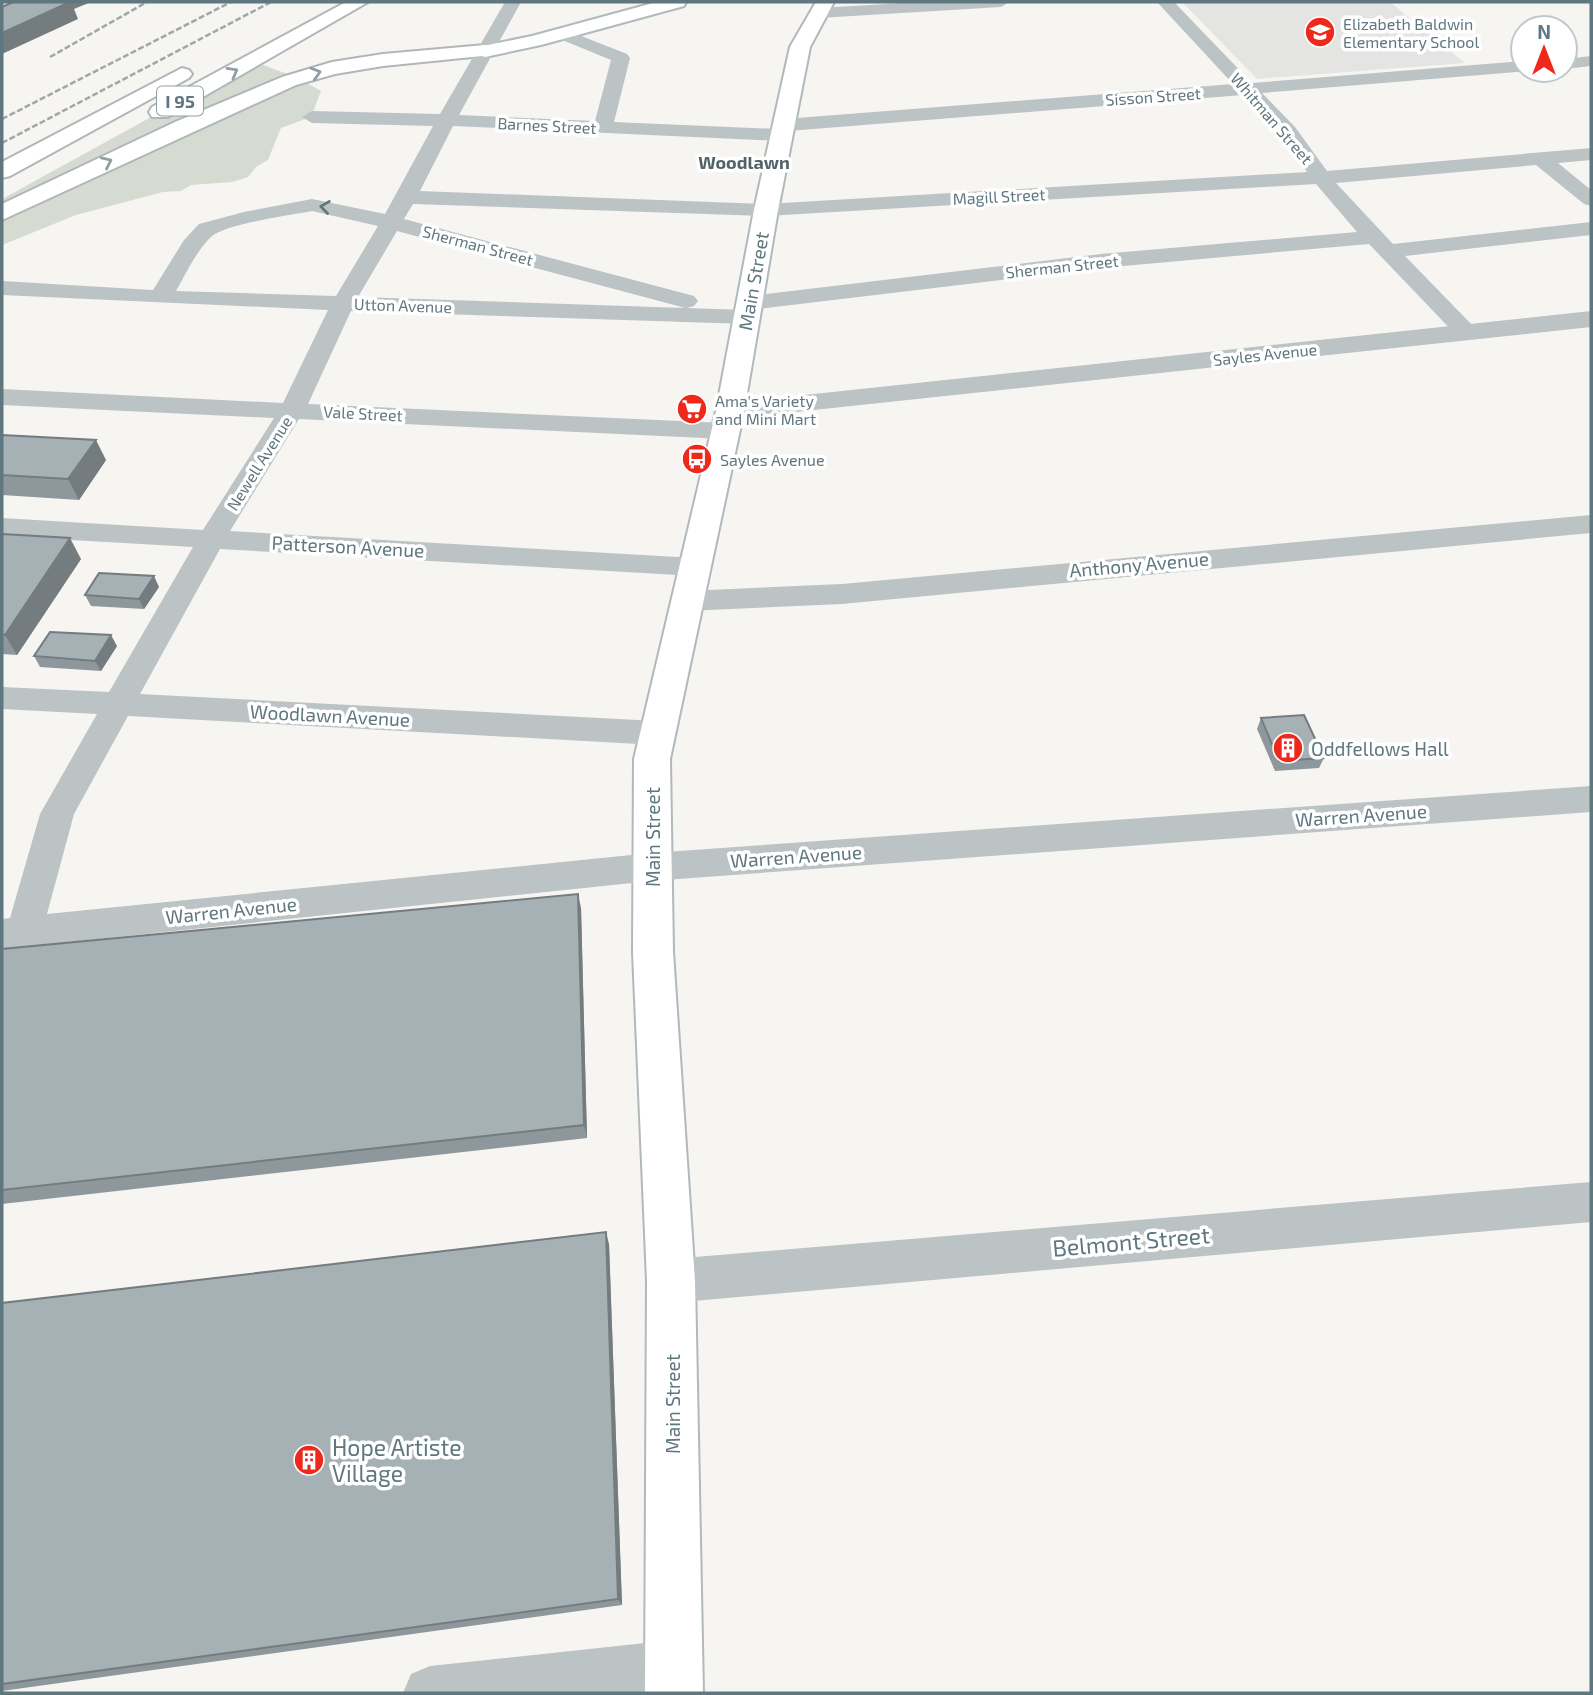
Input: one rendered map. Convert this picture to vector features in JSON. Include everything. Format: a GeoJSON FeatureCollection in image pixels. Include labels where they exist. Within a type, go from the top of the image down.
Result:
{"type":"FeatureCollection","features":[{"type":"Feature","properties":{"kind":"main road","name":"I 95"},"geometry":{"type":"LineString","coordinates":[[2,200],[359,2]]}},
{"type":"Feature","properties":{"kind":"main road"},"geometry":{"type":"LineString","coordinates":[[2,213],[194,121],[289,81],[332,68],[383,60],[485,51],[677,2]]}},
{"type":"Feature","properties":{"kind":"main road","name":"Main Street"},"geometry":{"type":"LineString","coordinates":[[673,1680],[671,1282],[654,971],[652,759],[727,421],[766,210],[800,47],[822,8]]}},
{"type":"Feature","properties":{"kind":"main road","name":"I 95"},"geometry":{"type":"LineString","coordinates":[[2,171],[198,65]]}},
{"type":"Feature","properties":{"kind":"street","name":"Newell Avenue"},"geometry":{"type":"LineString","coordinates":[[13,933],[57,814],[212,538],[292,410],[343,303],[406,197],[513,2]]}},
{"type":"Feature","properties":{"kind":"street"},"geometry":{"type":"LineString","coordinates":[[822,8],[1001,2]]}},
{"type":"Feature","properties":{"kind":"street","name":"Whitman Street"},"geometry":{"type":"LineString","coordinates":[[1166,2],[1288,131],[1335,196],[1467,333]]}},
{"type":"Feature","properties":{"kind":"street"},"geometry":{"type":"LineString","coordinates":[[561,33],[621,58],[603,128]]}},
{"type":"Feature","properties":{"kind":"street","name":"Sisson Street"},"geometry":{"type":"LineString","coordinates":[[783,130],[1509,68]]}},
{"type":"Feature","properties":{"kind":"street","name":"Barnes Street"},"geometry":{"type":"LineString","coordinates":[[312,117],[603,128],[783,130]]}},
{"type":"Feature","properties":{"kind":"street","name":"Magill Street"},"geometry":{"type":"LineString","coordinates":[[406,197],[766,210],[1322,177],[1591,154]]}},
{"type":"Feature","properties":{"kind":"street"},"geometry":{"type":"LineString","coordinates":[[1541,159],[1591,200]]}},
{"type":"Feature","properties":{"kind":"street","name":"Sherman Street"},"geometry":{"type":"LineString","coordinates":[[160,297],[192,244],[207,229],[244,218],[312,205],[326,206],[748,310],[1101,261],[1591,229]]}},
{"type":"Feature","properties":{"kind":"street","name":"Utton Avenue"},"geometry":{"type":"LineString","coordinates":[[2,288],[343,303],[748,310]]}},
{"type":"Feature","properties":{"kind":"street","name":"Sayles Avenue"},"geometry":{"type":"LineString","coordinates":[[727,421],[1591,319]]}},
{"type":"Feature","properties":{"kind":"street","name":"Vale Street"},"geometry":{"type":"LineString","coordinates":[[2,397],[292,410],[727,421]]}},
{"type":"Feature","properties":{"kind":"street","name":"Anthony Avenue"},"geometry":{"type":"LineString","coordinates":[[691,584],[842,594],[1085,569],[1591,524]]}},
{"type":"Feature","properties":{"kind":"street","name":"Patterson Avenue"},"geometry":{"type":"LineString","coordinates":[[2,527],[212,538],[691,584]]}},
{"type":"Feature","properties":{"kind":"street","name":"Woodlawn Avenue"},"geometry":{"type":"LineString","coordinates":[[2,698],[657,733]]}},
{"type":"Feature","properties":{"kind":"street","name":"Warren Avenue"},"geometry":{"type":"LineString","coordinates":[[13,933],[651,867],[1591,799]]}},
{"type":"Feature","properties":{"kind":"street","name":"Belmont Street"},"geometry":{"type":"LineString","coordinates":[[671,1282],[1591,1202]]}},
{"type":"Feature","properties":{"kind":"street"},"geometry":{"type":"LineString","coordinates":[[430,1693],[673,1680]]}},
{"type":"Feature","properties":{"kind":"shaded area","name":"Elizabeth Baldwin Elementary School"},"geometry":{"type":"Polygon","coordinates":[[[1182,2],[1390,2],[1465,63],[1257,79],[1182,2]]]}},
{"type":"Feature","properties":{"kind":"shaded area"},"geometry":{"type":"Polygon","coordinates":[[[253,61],[298,78],[321,91],[311,117],[281,128],[268,160],[256,167],[248,177],[232,182],[191,185],[181,191],[163,192],[76,215],[2,245],[2,199],[253,61]]]}},
{"type":"Feature","properties":{"kind":"building"},"geometry":{"type":"Polygon","coordinates":[[[13,2],[70,2],[2,33],[2,7],[13,2]]]}},
{"type":"Feature","properties":{"kind":"building"},"geometry":{"type":"Polygon","coordinates":[[[2,435],[96,440],[68,479],[2,475],[2,435]]]}},
{"type":"Feature","properties":{"kind":"building"},"geometry":{"type":"Polygon","coordinates":[[[2,534],[70,538],[5,635],[2,634],[2,534]]]}},
{"type":"Feature","properties":{"kind":"building"},"geometry":{"type":"Polygon","coordinates":[[[99,573],[154,576],[139,599],[85,595],[99,573]]]}},
{"type":"Feature","properties":{"kind":"building"},"geometry":{"type":"Polygon","coordinates":[[[50,632],[111,635],[95,661],[34,656],[50,632]]]}},
{"type":"Feature","properties":{"kind":"building","name":"Oddfellows Hall"},"geometry":{"type":"Polygon","coordinates":[[[1304,715],[1324,758],[1279,761],[1261,718],[1304,715]]]}},
{"type":"Feature","properties":{"kind":"building"},"geometry":{"type":"Polygon","coordinates":[[[578,894],[584,1125],[2,1190],[2,949],[578,894]]]}},
{"type":"Feature","properties":{"kind":"building","name":"Hope Artiste Village"},"geometry":{"type":"Polygon","coordinates":[[[606,1232],[618,1599],[2,1684],[2,1303],[606,1232]]]}},
{"type":"Feature","properties":{"kind":"railway"},"geometry":{"type":"LineString","coordinates":[[50,57],[147,2]]}},
{"type":"Feature","properties":{"kind":"railway"},"geometry":{"type":"LineString","coordinates":[[2,119],[231,2]]}},
{"type":"Feature","properties":{"kind":"railway"},"geometry":{"type":"LineString","coordinates":[[2,143],[271,2]]}},
{"type":"Feature","properties":{"kind":"place","name":"Elizabeth Baldwin Elementary School"},"geometry":{"type":"Point","coordinates":[1320,32]}},
{"type":"Feature","properties":{"kind":"place","name":"Ama's Variety and Mini Mart"},"geometry":{"type":"Point","coordinates":[692,409]}},
{"type":"Feature","properties":{"kind":"place","name":"Sayles Avenue"},"geometry":{"type":"Point","coordinates":[697,459]}},
{"type":"Feature","properties":{"kind":"place","name":"Oddfellows Hall"},"geometry":{"type":"Point","coordinates":[1288,748]}},
{"type":"Feature","properties":{"kind":"place","name":"Hope Artiste Village"},"geometry":{"type":"Point","coordinates":[309,1460]}},
{"type":"Feature","properties":{"kind":"district","name":"Woodlawn"},"geometry":{"type":"Point","coordinates":[744,162]}}]}
